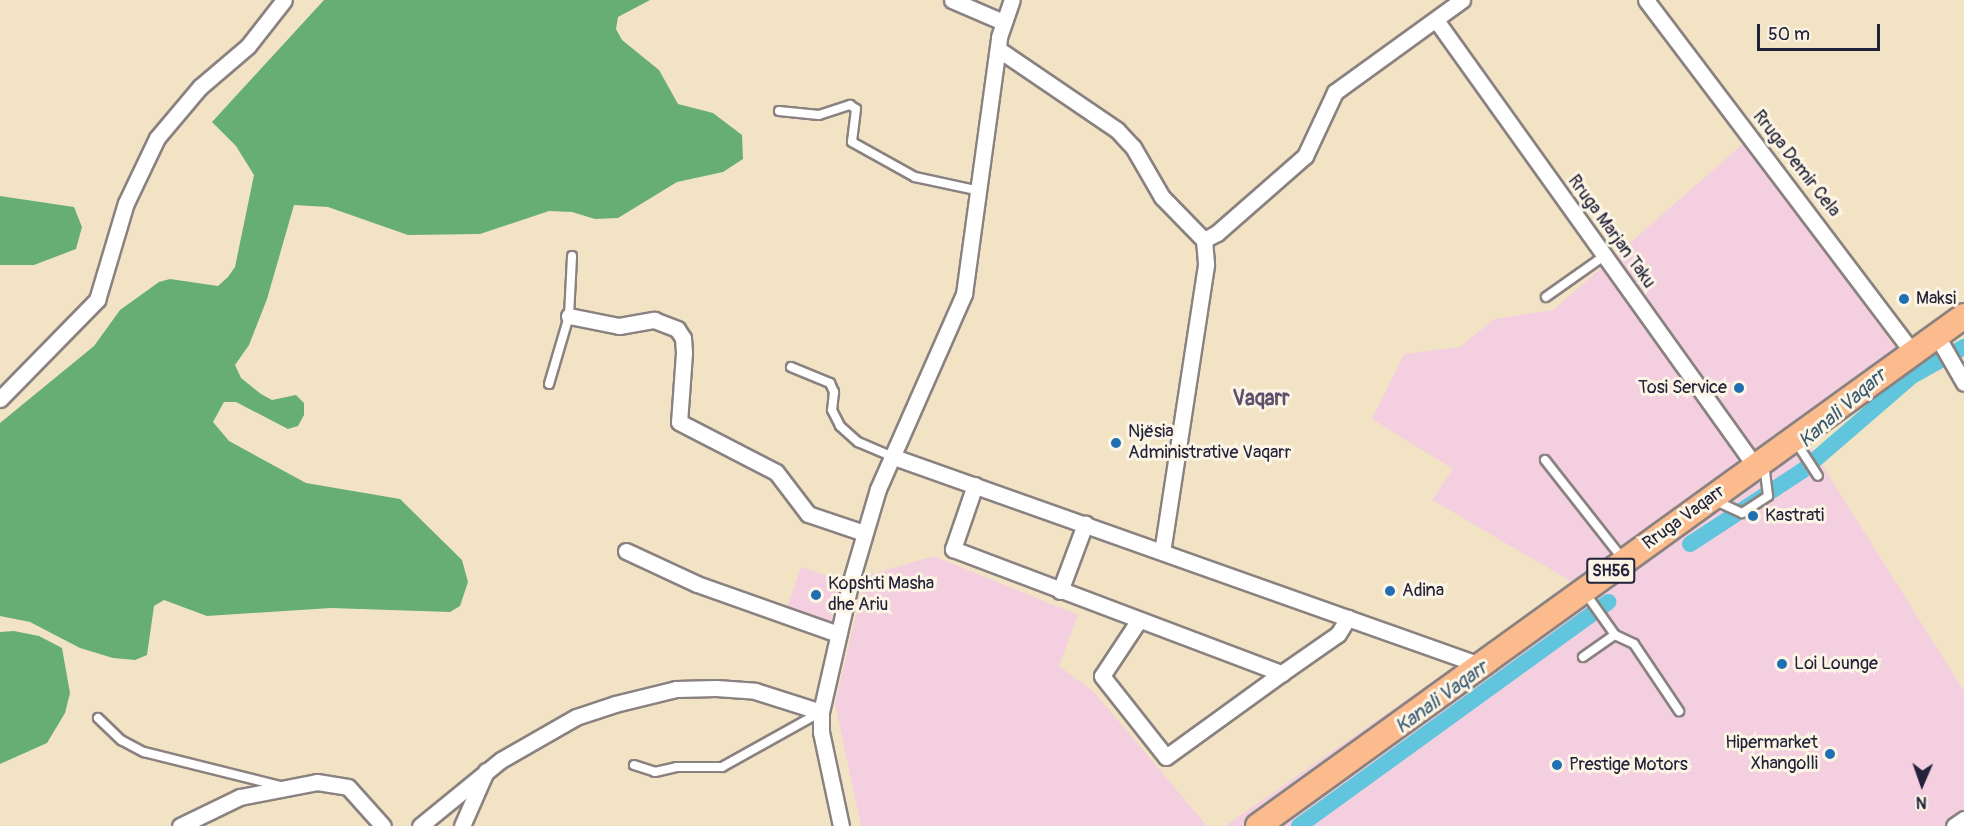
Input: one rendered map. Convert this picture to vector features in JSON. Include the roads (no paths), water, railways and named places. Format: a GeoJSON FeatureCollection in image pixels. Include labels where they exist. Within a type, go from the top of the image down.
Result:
{"type":"FeatureCollection","features":[{"type":"Feature","properties":{"kind":"main road","name":"Rruga Vaqarr"},"geometry":{"type":"LineString","coordinates":[[1258,826],[1480,665],[1588,596],[1624,561],[1721,504],[1759,463],[1799,446],[1913,354],[1941,342],[1964,316]]}},
{"type":"Feature","properties":{"kind":"street"},"geometry":{"type":"LineString","coordinates":[[0,399],[97,300],[126,203],[158,138],[200,87],[248,46],[284,0]]}},
{"type":"Feature","properties":{"kind":"street"},"geometry":{"type":"LineString","coordinates":[[952,0],[1003,22]]}},
{"type":"Feature","properties":{"kind":"street"},"geometry":{"type":"LineString","coordinates":[[841,826],[821,732],[821,712],[864,533],[891,456],[964,294],[998,49],[1003,22],[1012,0]]}},
{"type":"Feature","properties":{"kind":"street"},"geometry":{"type":"LineString","coordinates":[[1204,240],[1217,233],[1305,156],[1335,92],[1461,0]]}},
{"type":"Feature","properties":{"kind":"street","name":"Rruga Demir Cela"},"geometry":{"type":"LineString","coordinates":[[1646,0],[1913,354]]}},
{"type":"Feature","properties":{"kind":"street","name":"Rruga Marjan Taku"},"geometry":{"type":"LineString","coordinates":[[1436,20],[1604,256],[1759,463]]}},
{"type":"Feature","properties":{"kind":"street"},"geometry":{"type":"LineString","coordinates":[[998,49],[1117,130],[1133,147],[1162,197],[1204,240],[1206,265],[1162,551]]}},
{"type":"Feature","properties":{"kind":"street"},"geometry":{"type":"LineString","coordinates":[[569,316],[619,326],[654,320],[677,329],[683,338],[684,353],[679,422],[776,472],[808,514],[864,533]]}},
{"type":"Feature","properties":{"kind":"street"},"geometry":{"type":"LineString","coordinates":[[1941,342],[1964,383]]}},
{"type":"Feature","properties":{"kind":"street"},"geometry":{"type":"LineString","coordinates":[[891,456],[1480,665]]}},
{"type":"Feature","properties":{"kind":"street"},"geometry":{"type":"LineString","coordinates":[[975,485],[953,549],[1282,674]]}},
{"type":"Feature","properties":{"kind":"street"},"geometry":{"type":"LineString","coordinates":[[1060,591],[1085,524]]}},
{"type":"Feature","properties":{"kind":"street"},"geometry":{"type":"LineString","coordinates":[[626,551],[697,584],[838,634]]}},
{"type":"Feature","properties":{"kind":"street"},"geometry":{"type":"LineString","coordinates":[[1140,620],[1102,676],[1166,757],[1338,634],[1348,618]]}},
{"type":"Feature","properties":{"kind":"street"},"geometry":{"type":"LineString","coordinates":[[420,826],[486,771],[576,717],[676,689],[755,691],[821,712]]}},
{"type":"Feature","properties":{"kind":"street"},"geometry":{"type":"LineString","coordinates":[[462,826],[486,771]]}},
{"type":"Feature","properties":{"kind":"street"},"geometry":{"type":"LineString","coordinates":[[180,826],[240,797],[318,782],[348,787],[383,826]]}},
{"type":"Feature","properties":{"kind":"street"},"geometry":{"type":"LineString","coordinates":[[1954,826],[1964,819]]}},
{"type":"Feature","properties":{"kind":"lane"},"geometry":{"type":"LineString","coordinates":[[779,111],[819,115],[850,105],[856,109],[852,142],[915,177],[980,191]]}},
{"type":"Feature","properties":{"kind":"lane"},"geometry":{"type":"LineString","coordinates":[[549,384],[569,316],[572,256]]}},
{"type":"Feature","properties":{"kind":"lane"},"geometry":{"type":"LineString","coordinates":[[1546,297],[1604,256]]}},
{"type":"Feature","properties":{"kind":"lane"},"geometry":{"type":"LineString","coordinates":[[791,367],[830,382],[834,392],[832,410],[840,426],[858,442],[891,456]]}},
{"type":"Feature","properties":{"kind":"lane"},"geometry":{"type":"LineString","coordinates":[[1799,446],[1818,476]]}},
{"type":"Feature","properties":{"kind":"lane"},"geometry":{"type":"LineString","coordinates":[[1545,460],[1624,561]]}},
{"type":"Feature","properties":{"kind":"lane"},"geometry":{"type":"LineString","coordinates":[[1721,504],[1742,513],[1768,496],[1759,463]]}},
{"type":"Feature","properties":{"kind":"lane"},"geometry":{"type":"LineString","coordinates":[[1588,596],[1615,635],[1634,644],[1679,711]]}},
{"type":"Feature","properties":{"kind":"lane"},"geometry":{"type":"LineString","coordinates":[[1583,657],[1615,635]]}},
{"type":"Feature","properties":{"kind":"lane"},"geometry":{"type":"LineString","coordinates":[[634,765],[656,772],[676,767],[722,767],[821,712]]}},
{"type":"Feature","properties":{"kind":"lane"},"geometry":{"type":"LineString","coordinates":[[98,718],[121,740],[144,752],[284,787]]}},
{"type":"Feature","properties":{"kind":"waterway","name":"Kanali Vaqarr"},"geometry":{"type":"LineString","coordinates":[[1690,544],[1802,471],[1912,376],[1964,347]]}},
{"type":"Feature","properties":{"kind":"waterway","name":"Kanali Vaqarr"},"geometry":{"type":"LineString","coordinates":[[1299,826],[1608,602]]}},
{"type":"Feature","properties":{"kind":"place","name":"Maksi"},"geometry":{"type":"Point","coordinates":[1904,299]}},
{"type":"Feature","properties":{"kind":"place","name":"Tosi Service"},"geometry":{"type":"Point","coordinates":[1739,388]}},
{"type":"Feature","properties":{"kind":"place","name":"Njësia Administrative Vaqarr"},"geometry":{"type":"Point","coordinates":[1116,443]}},
{"type":"Feature","properties":{"kind":"place","name":"Kastrati"},"geometry":{"type":"Point","coordinates":[1753,516]}},
{"type":"Feature","properties":{"kind":"place","name":"Adina"},"geometry":{"type":"Point","coordinates":[1390,591]}},
{"type":"Feature","properties":{"kind":"place","name":"Kopshti Masha dhe Ariu"},"geometry":{"type":"Point","coordinates":[816,595]}},
{"type":"Feature","properties":{"kind":"place","name":"Loi Lounge"},"geometry":{"type":"Point","coordinates":[1782,664]}},
{"type":"Feature","properties":{"kind":"place","name":"Hipermarket Xhangolli"},"geometry":{"type":"Point","coordinates":[1830,754]}},
{"type":"Feature","properties":{"kind":"place","name":"Prestige Motors"},"geometry":{"type":"Point","coordinates":[1557,765]}},
{"type":"Feature","properties":{"kind":"district","name":"Vaqarr"},"geometry":{"type":"Point","coordinates":[1261,399]}}]}
